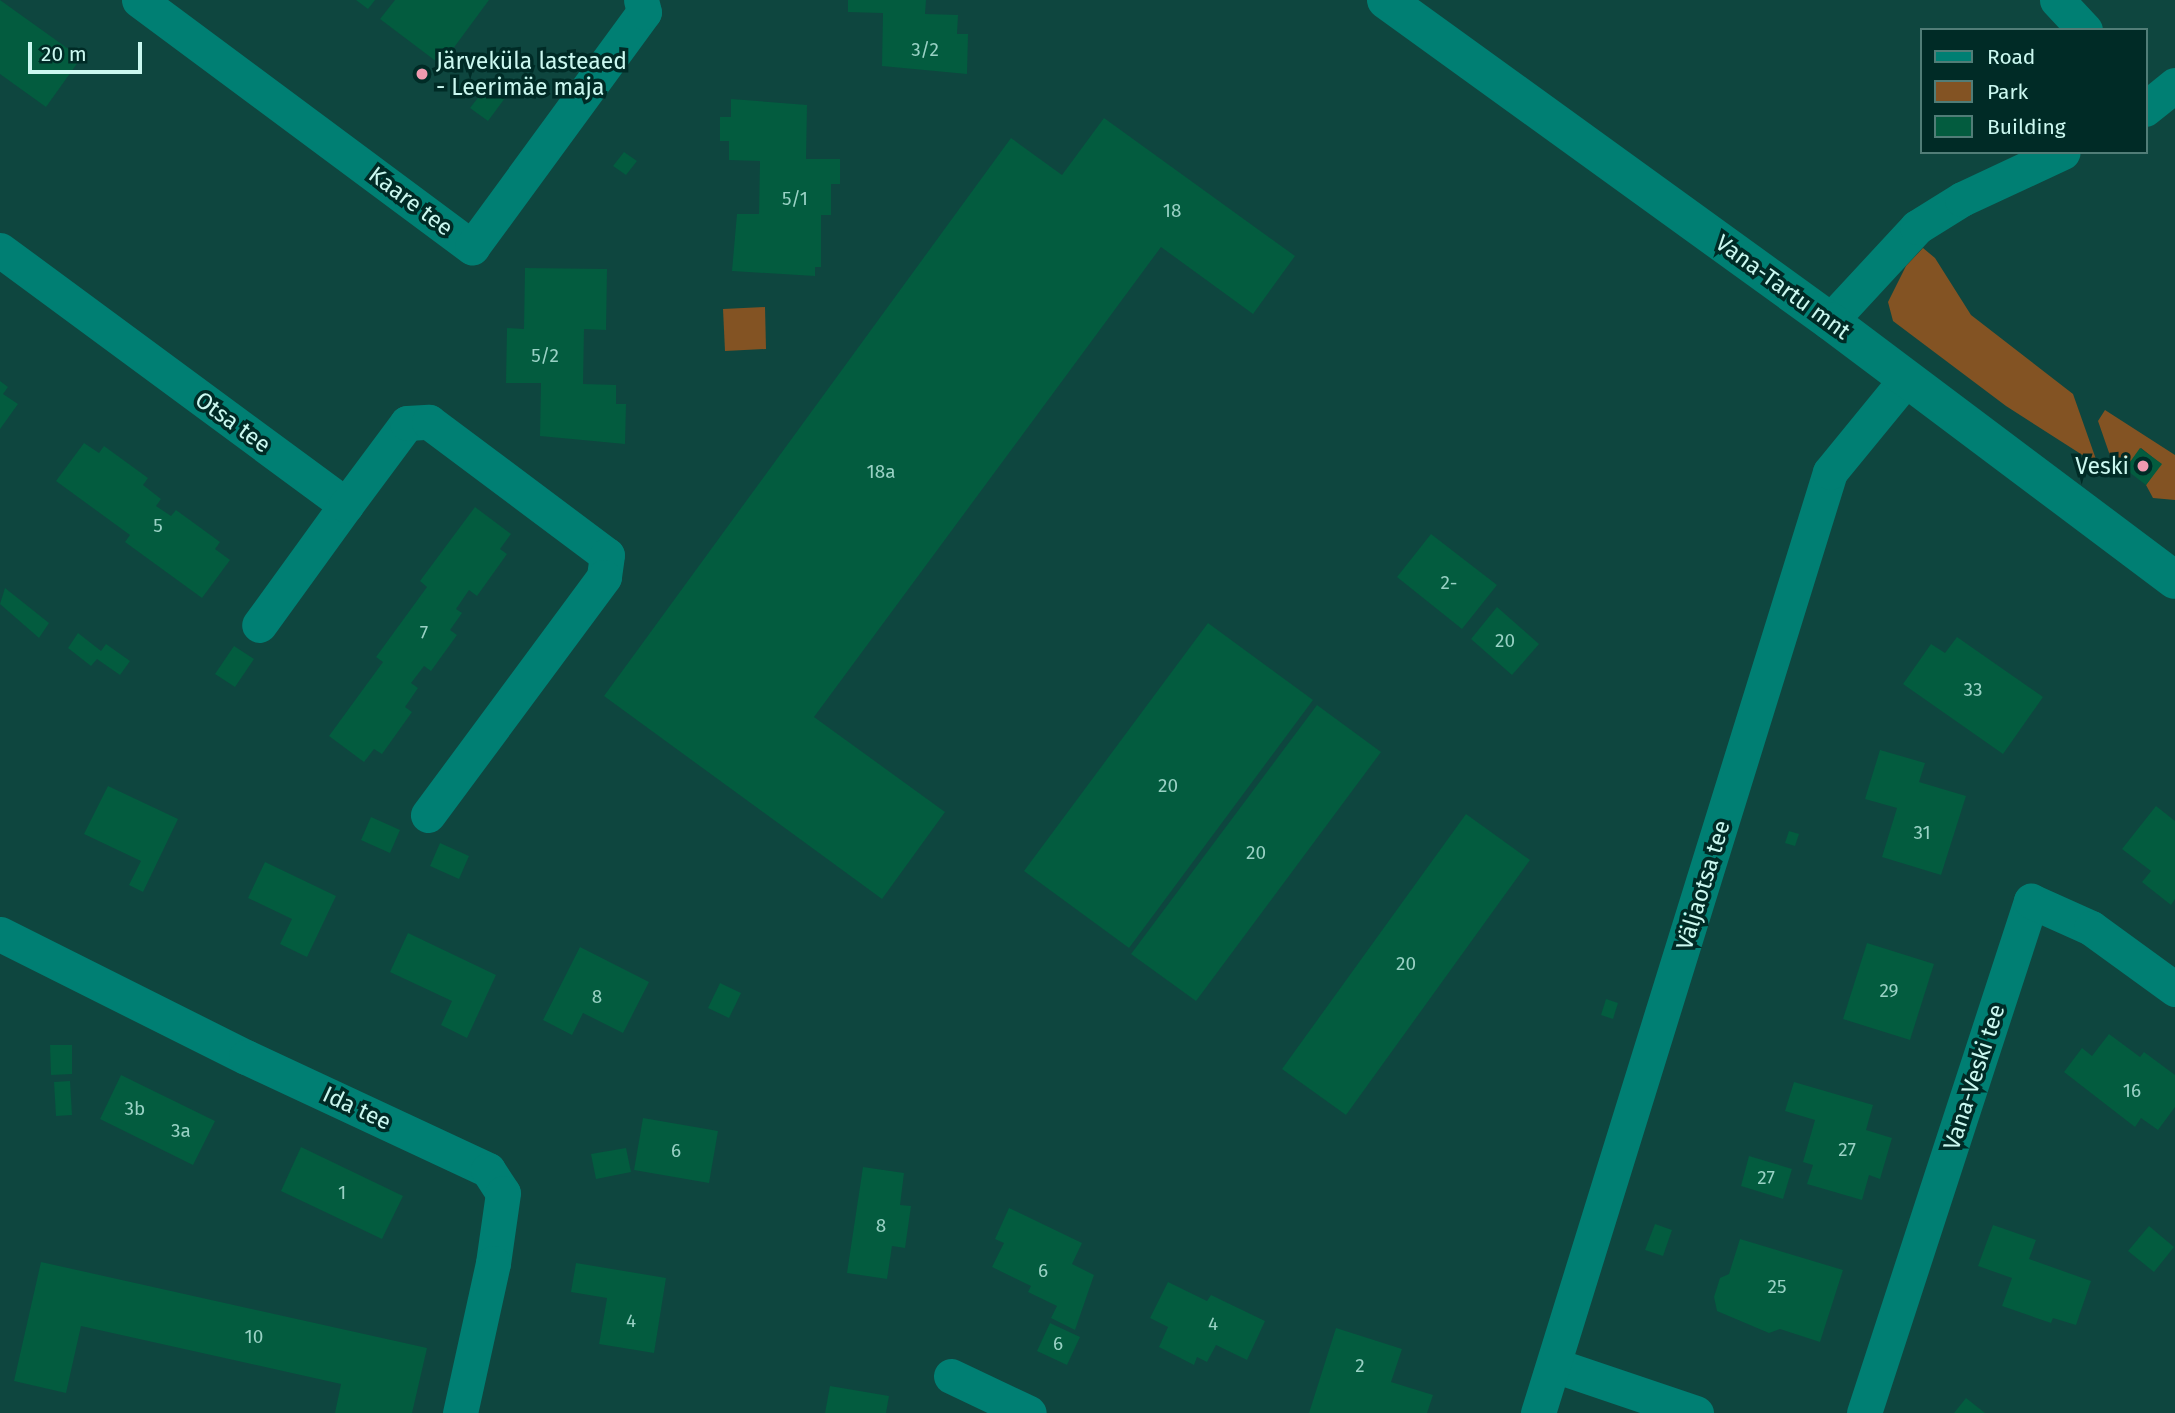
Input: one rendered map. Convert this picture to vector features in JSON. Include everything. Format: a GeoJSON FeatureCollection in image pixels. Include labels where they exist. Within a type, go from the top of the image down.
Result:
{"type":"FeatureCollection","features":[{"type":"Feature","properties":{"kind":"street","name":"Kaare tee"},"geometry":{"type":"LineString","coordinates":[[139,0],[472,247],[644,12],[641,0]]}},
{"type":"Feature","properties":{"kind":"street","name":"Vana-Tartu mnt"},"geometry":{"type":"LineString","coordinates":[[1386,0],[1830,321],[2175,580]]}},
{"type":"Feature","properties":{"kind":"street"},"geometry":{"type":"LineString","coordinates":[[2057,0],[2083,28]]}},
{"type":"Feature","properties":{"kind":"street"},"geometry":{"type":"LineString","coordinates":[[1830,321],[1917,228],[1962,200],[2059,154]]}},
{"type":"Feature","properties":{"kind":"street","name":"Otsa tee"},"geometry":{"type":"LineString","coordinates":[[0,250],[346,505]]}},
{"type":"Feature","properties":{"kind":"street","name":"Väljaotsa tee"},"geometry":{"type":"LineString","coordinates":[[1538,1413],[1830,472],[1906,379]]}},
{"type":"Feature","properties":{"kind":"street"},"geometry":{"type":"LineString","coordinates":[[259,625],[407,424],[429,422],[607,555],[604,578],[428,815]]}},
{"type":"Feature","properties":{"kind":"street","name":"Vana-Veski tee"},"geometry":{"type":"LineString","coordinates":[[1864,1413],[2031,901],[2091,928],[2175,989]]}},
{"type":"Feature","properties":{"kind":"street","name":"Ida tee"},"geometry":{"type":"LineString","coordinates":[[0,934],[246,1057],[488,1170],[503,1193],[494,1264],[460,1413]]}},
{"type":"Feature","properties":{"kind":"street"},"geometry":{"type":"LineString","coordinates":[[1554,1365],[1696,1413]]}},
{"type":"Feature","properties":{"kind":"street"},"geometry":{"type":"LineString","coordinates":[[951,1376],[1029,1413]]}},
{"type":"Feature","properties":{"kind":"green space"},"geometry":{"type":"Polygon","coordinates":[[[1923,248],[1935,258],[1971,315],[2073,394],[2098,465],[2006,406],[1893,321],[1888,302],[1906,266],[1923,248]]]}},
{"type":"Feature","properties":{"kind":"green space"},"geometry":{"type":"Polygon","coordinates":[[[765,307],[766,349],[725,351],[723,309],[765,307]]]}},
{"type":"Feature","properties":{"kind":"green space"},"geometry":{"type":"Polygon","coordinates":[[[2105,410],[2175,455],[2175,500],[2153,498],[2146,485],[2161,464],[2141,448],[2125,469],[2114,467],[2098,421],[2105,410]]]}},
{"type":"Feature","properties":{"kind":"building"},"geometry":{"type":"Polygon","coordinates":[[[0,0],[81,58],[46,107],[0,74],[0,0]]]}},
{"type":"Feature","properties":{"kind":"building"},"geometry":{"type":"Polygon","coordinates":[[[356,0],[375,0],[368,9],[356,0]]]}},
{"type":"Feature","properties":{"kind":"building"},"geometry":{"type":"Polygon","coordinates":[[[395,0],[489,0],[441,65],[380,19],[395,0]]]}},
{"type":"Feature","properties":{"kind":"building"},"geometry":{"type":"Polygon","coordinates":[[[848,0],[926,0],[925,14],[958,15],[957,34],[968,34],[967,74],[882,66],[883,13],[848,12],[848,0]]]}},
{"type":"Feature","properties":{"kind":"building"},"geometry":{"type":"Polygon","coordinates":[[[491,81],[508,94],[488,121],[470,108],[491,81]]]}},
{"type":"Feature","properties":{"kind":"building"},"geometry":{"type":"Polygon","coordinates":[[[731,99],[807,105],[806,159],[840,159],[840,184],[831,184],[831,215],[821,215],[821,267],[815,267],[815,276],[732,271],[737,214],[759,214],[760,161],[729,160],[729,141],[720,141],[720,117],[731,117],[731,99]]]}},
{"type":"Feature","properties":{"kind":"building"},"geometry":{"type":"Polygon","coordinates":[[[1104,118],[1295,256],[1253,314],[1161,247],[814,717],[945,812],[882,899],[604,696],[1011,138],[1062,175],[1104,118]]]}},
{"type":"Feature","properties":{"kind":"building"},"geometry":{"type":"Polygon","coordinates":[[[624,152],[637,161],[626,175],[613,166],[624,152]]]}},
{"type":"Feature","properties":{"kind":"building"},"geometry":{"type":"Polygon","coordinates":[[[525,268],[607,269],[606,330],[584,329],[583,384],[616,385],[616,404],[626,404],[625,444],[540,436],[541,383],[506,383],[507,328],[524,329],[525,268]]]}},
{"type":"Feature","properties":{"kind":"building"},"geometry":{"type":"Polygon","coordinates":[[[0,381],[8,387],[3,394],[18,404],[0,429],[0,381]]]}},
{"type":"Feature","properties":{"kind":"building"},"geometry":{"type":"Polygon","coordinates":[[[84,443],[99,453],[104,446],[148,478],[143,485],[161,499],[156,506],[171,516],[176,510],[220,542],[215,549],[230,560],[202,598],[125,542],[130,535],[56,481],[84,443]]]}},
{"type":"Feature","properties":{"kind":"building","name":"Veski"},"geometry":{"type":"Polygon","coordinates":[[[2140,448],[2162,464],[2146,485],[2125,469],[2140,448]]]}},
{"type":"Feature","properties":{"kind":"building"},"geometry":{"type":"Polygon","coordinates":[[[475,507],[511,534],[500,549],[507,554],[477,596],[469,590],[456,609],[462,613],[450,630],[457,635],[431,671],[424,666],[411,683],[418,688],[405,707],[412,712],[382,754],[374,749],[364,762],[329,736],[383,662],[376,657],[427,587],[420,581],[475,507]]]}},
{"type":"Feature","properties":{"kind":"building"},"geometry":{"type":"Polygon","coordinates":[[[1431,534],[1497,585],[1462,629],[1397,577],[1431,534]]]}},
{"type":"Feature","properties":{"kind":"building"},"geometry":{"type":"Polygon","coordinates":[[[5,588],[49,623],[39,638],[0,604],[5,588]]]}},
{"type":"Feature","properties":{"kind":"building"},"geometry":{"type":"Polygon","coordinates":[[[1497,607],[1539,644],[1512,675],[1471,639],[1497,607]]]}},
{"type":"Feature","properties":{"kind":"building"},"geometry":{"type":"Polygon","coordinates":[[[1208,623],[1313,700],[1129,948],[1024,871],[1208,623]]]}},
{"type":"Feature","properties":{"kind":"building"},"geometry":{"type":"Polygon","coordinates":[[[78,633],[101,651],[106,644],[130,661],[120,675],[97,659],[91,666],[68,648],[78,633]]]}},
{"type":"Feature","properties":{"kind":"building"},"geometry":{"type":"Polygon","coordinates":[[[1957,637],[2043,697],[2003,754],[1903,684],[1931,644],[1945,653],[1957,637]]]}},
{"type":"Feature","properties":{"kind":"building"},"geometry":{"type":"Polygon","coordinates":[[[234,646],[254,659],[235,687],[215,674],[234,646]]]}},
{"type":"Feature","properties":{"kind":"building"},"geometry":{"type":"Polygon","coordinates":[[[1317,705],[1381,752],[1196,1001],[1131,954],[1317,705]]]}},
{"type":"Feature","properties":{"kind":"building"},"geometry":{"type":"Polygon","coordinates":[[[1880,750],[1925,763],[1919,782],[1966,796],[1941,875],[1882,857],[1897,808],[1865,799],[1880,750]]]}},
{"type":"Feature","properties":{"kind":"building"},"geometry":{"type":"Polygon","coordinates":[[[108,786],[178,819],[143,892],[129,885],[141,861],[84,834],[108,786]]]}},
{"type":"Feature","properties":{"kind":"building"},"geometry":{"type":"Polygon","coordinates":[[[2156,806],[2175,821],[2175,899],[2171,905],[2142,882],[2151,871],[2122,849],[2156,806]]]}},
{"type":"Feature","properties":{"kind":"building"},"geometry":{"type":"Polygon","coordinates":[[[1466,814],[1530,860],[1346,1115],[1282,1069],[1466,814]]]}},
{"type":"Feature","properties":{"kind":"building"},"geometry":{"type":"Polygon","coordinates":[[[371,817],[400,830],[390,853],[361,840],[371,817]]]}},
{"type":"Feature","properties":{"kind":"building"},"geometry":{"type":"Polygon","coordinates":[[[1789,831],[1799,834],[1795,846],[1785,843],[1789,831]]]}},
{"type":"Feature","properties":{"kind":"building"},"geometry":{"type":"Polygon","coordinates":[[[440,843],[469,856],[459,879],[430,866],[440,843]]]}},
{"type":"Feature","properties":{"kind":"building"},"geometry":{"type":"Polygon","coordinates":[[[265,862],[336,896],[307,957],[280,944],[292,919],[248,898],[265,862]]]}},
{"type":"Feature","properties":{"kind":"building"},"geometry":{"type":"Polygon","coordinates":[[[408,933],[496,975],[467,1038],[441,1025],[452,1001],[390,972],[408,933]]]}},
{"type":"Feature","properties":{"kind":"building"},"geometry":{"type":"Polygon","coordinates":[[[1867,943],[1934,964],[1910,1040],[1843,1019],[1867,943]]]}},
{"type":"Feature","properties":{"kind":"building"},"geometry":{"type":"Polygon","coordinates":[[[580,947],[649,982],[623,1033],[583,1013],[572,1035],[543,1020],[580,947]]]}},
{"type":"Feature","properties":{"kind":"building"},"geometry":{"type":"Polygon","coordinates":[[[720,983],[741,993],[729,1018],[708,1008],[720,983]]]}},
{"type":"Feature","properties":{"kind":"building"},"geometry":{"type":"Polygon","coordinates":[[[1606,999],[1618,1003],[1613,1019],[1601,1015],[1606,999]]]}},
{"type":"Feature","properties":{"kind":"building"},"geometry":{"type":"Polygon","coordinates":[[[2109,1034],[2140,1057],[2144,1052],[2175,1075],[2175,1107],[2158,1130],[2141,1118],[2135,1127],[2064,1072],[2082,1048],[2092,1056],[2109,1034]]]}},
{"type":"Feature","properties":{"kind":"building"},"geometry":{"type":"Polygon","coordinates":[[[50,1045],[72,1045],[72,1074],[51,1075],[50,1045]]]}},
{"type":"Feature","properties":{"kind":"building"},"geometry":{"type":"Polygon","coordinates":[[[121,1075],[215,1121],[193,1165],[100,1119],[121,1075]]]}},
{"type":"Feature","properties":{"kind":"building"},"geometry":{"type":"Polygon","coordinates":[[[70,1081],[72,1115],[56,1116],[54,1082],[70,1081]]]}},
{"type":"Feature","properties":{"kind":"building"},"geometry":{"type":"Polygon","coordinates":[[[1794,1082],[1873,1105],[1866,1130],[1892,1138],[1880,1179],[1869,1175],[1862,1200],[1807,1184],[1813,1165],[1803,1162],[1815,1120],[1785,1111],[1794,1082]]]}},
{"type":"Feature","properties":{"kind":"building"},"geometry":{"type":"Polygon","coordinates":[[[643,1118],[718,1131],[709,1183],[634,1170],[643,1118]]]}},
{"type":"Feature","properties":{"kind":"building"},"geometry":{"type":"Polygon","coordinates":[[[301,1147],[403,1196],[382,1239],[281,1191],[301,1147]]]}},
{"type":"Feature","properties":{"kind":"building"},"geometry":{"type":"Polygon","coordinates":[[[626,1148],[631,1172],[596,1179],[591,1154],[626,1148]]]}},
{"type":"Feature","properties":{"kind":"building"},"geometry":{"type":"Polygon","coordinates":[[[1749,1156],[1792,1169],[1783,1199],[1741,1186],[1749,1156]]]}},
{"type":"Feature","properties":{"kind":"building"},"geometry":{"type":"Polygon","coordinates":[[[863,1167],[904,1173],[900,1205],[911,1206],[905,1248],[892,1246],[887,1279],[847,1273],[863,1167]]]}},
{"type":"Feature","properties":{"kind":"building"},"geometry":{"type":"Polygon","coordinates":[[[1009,1208],[1082,1243],[1072,1264],[1094,1275],[1075,1330],[1051,1318],[1057,1306],[1028,1292],[1031,1286],[992,1267],[1004,1243],[995,1239],[1009,1208]]]}},
{"type":"Feature","properties":{"kind":"building"},"geometry":{"type":"Polygon","coordinates":[[[1655,1224],[1672,1230],[1663,1256],[1645,1250],[1655,1224]]]}},
{"type":"Feature","properties":{"kind":"building"},"geometry":{"type":"Polygon","coordinates":[[[1993,1225],[2036,1240],[2029,1259],[2091,1281],[2076,1325],[2053,1318],[2051,1323],[2002,1306],[2012,1278],[1978,1266],[1993,1225]]]}},
{"type":"Feature","properties":{"kind":"building"},"geometry":{"type":"Polygon","coordinates":[[[2149,1226],[2174,1247],[2154,1272],[2128,1251],[2149,1226]]]}},
{"type":"Feature","properties":{"kind":"building"},"geometry":{"type":"Polygon","coordinates":[[[1740,1239],[1843,1270],[1820,1342],[1780,1329],[1769,1333],[1717,1311],[1714,1297],[1720,1278],[1729,1274],[1740,1239]]]}},
{"type":"Feature","properties":{"kind":"building"},"geometry":{"type":"Polygon","coordinates":[[[41,1262],[427,1348],[412,1413],[335,1413],[341,1384],[81,1326],[66,1393],[14,1381],[41,1262]]]}},
{"type":"Feature","properties":{"kind":"building"},"geometry":{"type":"Polygon","coordinates":[[[576,1263],[666,1278],[654,1353],[599,1344],[607,1298],[571,1292],[576,1263]]]}},
{"type":"Feature","properties":{"kind":"building"},"geometry":{"type":"Polygon","coordinates":[[[1168,1282],[1207,1301],[1211,1295],[1265,1321],[1247,1360],[1216,1345],[1207,1362],[1197,1357],[1194,1365],[1159,1347],[1168,1327],[1150,1318],[1168,1282]]]}},
{"type":"Feature","properties":{"kind":"building"},"geometry":{"type":"Polygon","coordinates":[[[1050,1323],[1080,1337],[1067,1365],[1037,1351],[1050,1323]]]}},
{"type":"Feature","properties":{"kind":"building"},"geometry":{"type":"Polygon","coordinates":[[[1336,1328],[1402,1349],[1391,1382],[1433,1395],[1427,1413],[1309,1413],[1336,1328]]]}},
{"type":"Feature","properties":{"kind":"building"},"geometry":{"type":"Polygon","coordinates":[[[830,1386],[889,1396],[886,1413],[825,1413],[830,1386]]]}},
{"type":"Feature","properties":{"kind":"building"},"geometry":{"type":"Polygon","coordinates":[[[1966,1398],[1985,1413],[1954,1413],[1966,1398]]]}},
{"type":"Feature","properties":{"kind":"place","name":"Järveküla lasteaed - Leerimäe maja"},"geometry":{"type":"Point","coordinates":[422,74]}},
{"type":"Feature","properties":{"kind":"place","name":"Veski"},"geometry":{"type":"Point","coordinates":[2143,466]}}]}
